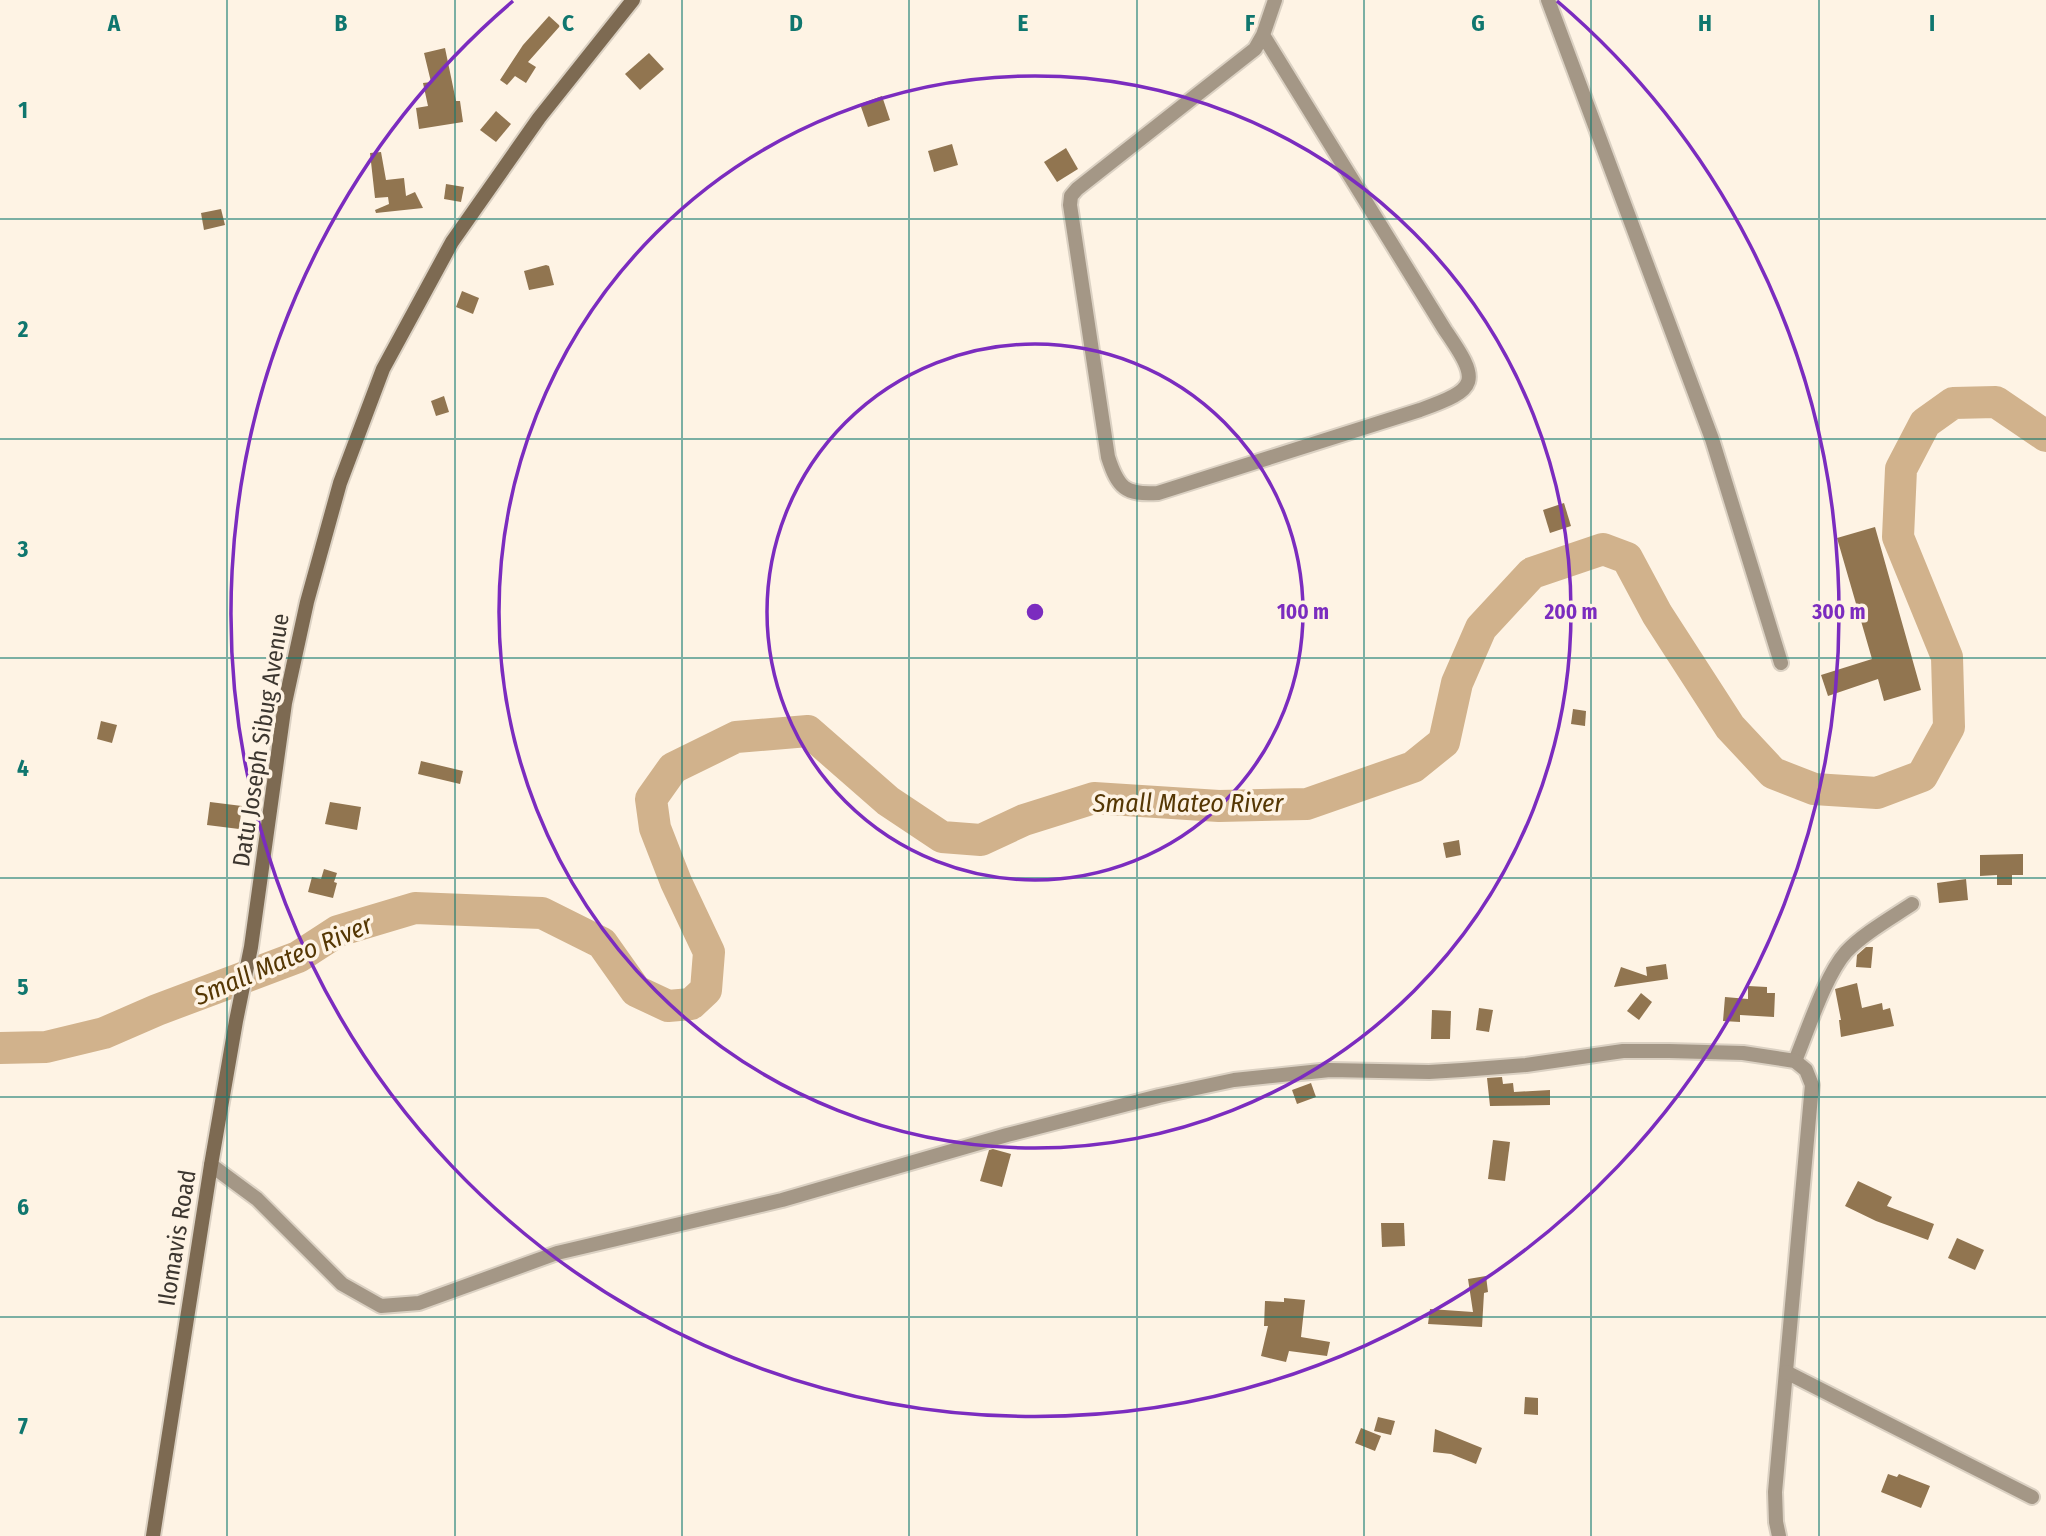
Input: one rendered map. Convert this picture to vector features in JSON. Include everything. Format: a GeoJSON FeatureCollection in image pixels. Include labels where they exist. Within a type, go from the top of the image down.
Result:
{"type":"FeatureCollection","features":[{"type":"Feature","properties":{"kind":"main road","name":"Datu Joseph Sibug Avenue"},"geometry":{"type":"LineString","coordinates":[[251,947],[285,703],[307,602],[340,483],[383,369],[452,242],[539,118],[632,0]]}},
{"type":"Feature","properties":{"kind":"main road","name":"Ilomavis Road"},"geometry":{"type":"LineString","coordinates":[[153,1536],[211,1165],[251,947]]}},
{"type":"Feature","properties":{"kind":"street"},"geometry":{"type":"LineString","coordinates":[[1263,36],[1465,359],[1469,371],[1468,382],[1463,391],[1451,399],[1420,410],[1158,493],[1140,494],[1129,491],[1115,478],[1108,457],[1070,205],[1071,196],[1255,49],[1263,36],[1275,0]]}},
{"type":"Feature","properties":{"kind":"street"},"geometry":{"type":"LineString","coordinates":[[1548,0],[1712,439],[1781,663]]}},
{"type":"Feature","properties":{"kind":"street"},"geometry":{"type":"LineString","coordinates":[[1795,1061],[1832,974],[1847,952],[1912,904]]}},
{"type":"Feature","properties":{"kind":"street"},"geometry":{"type":"LineString","coordinates":[[211,1165],[257,1199],[342,1284],[381,1306],[419,1303],[557,1253],[782,1200],[1007,1135],[1159,1096],[1234,1080],[1330,1070],[1451,1071],[1526,1065],[1623,1051],[1743,1053],[1795,1061],[1807,1070],[1812,1085],[1775,1492],[1779,1536]]}},
{"type":"Feature","properties":{"kind":"street"},"geometry":{"type":"LineString","coordinates":[[1786,1372],[2032,1497]]}},
{"type":"Feature","properties":{"kind":"building"},"geometry":{"type":"Polygon","coordinates":[[[549,16],[560,26],[528,62],[536,67],[526,83],[515,76],[507,85],[500,80],[523,45],[549,16]]]}},
{"type":"Feature","properties":{"kind":"building"},"geometry":{"type":"Polygon","coordinates":[[[445,48],[463,122],[419,129],[416,108],[428,106],[423,83],[431,82],[424,53],[445,48]]]}},
{"type":"Feature","properties":{"kind":"building"},"geometry":{"type":"Polygon","coordinates":[[[649,53],[664,69],[640,90],[625,74],[649,53]]]}},
{"type":"Feature","properties":{"kind":"building"},"geometry":{"type":"Polygon","coordinates":[[[882,96],[890,120],[868,127],[860,104],[882,96]]]}},
{"type":"Feature","properties":{"kind":"building"},"geometry":{"type":"Polygon","coordinates":[[[496,111],[511,124],[496,142],[480,130],[496,111]]]}},
{"type":"Feature","properties":{"kind":"building"},"geometry":{"type":"Polygon","coordinates":[[[952,144],[958,165],[934,172],[928,151],[952,144]]]}},
{"type":"Feature","properties":{"kind":"building"},"geometry":{"type":"Polygon","coordinates":[[[1066,148],[1078,169],[1057,182],[1044,162],[1066,148]]]}},
{"type":"Feature","properties":{"kind":"building"},"geometry":{"type":"Polygon","coordinates":[[[381,152],[386,180],[404,178],[406,196],[415,192],[423,208],[376,213],[375,210],[389,204],[388,197],[375,198],[370,153],[381,152]]]}},
{"type":"Feature","properties":{"kind":"building"},"geometry":{"type":"Polygon","coordinates":[[[446,184],[464,187],[461,202],[444,199],[446,184]]]}},
{"type":"Feature","properties":{"kind":"building"},"geometry":{"type":"Polygon","coordinates":[[[221,209],[225,225],[204,230],[201,213],[221,209]]]}},
{"type":"Feature","properties":{"kind":"building"},"geometry":{"type":"Polygon","coordinates":[[[549,266],[554,285],[529,290],[524,271],[549,266]]]}},
{"type":"Feature","properties":{"kind":"building"},"geometry":{"type":"Polygon","coordinates":[[[462,291],[479,298],[473,314],[456,307],[462,291]]]}},
{"type":"Feature","properties":{"kind":"building"},"geometry":{"type":"Polygon","coordinates":[[[444,396],[449,412],[436,416],[431,401],[444,396]]]}},
{"type":"Feature","properties":{"kind":"building"},"geometry":{"type":"Polygon","coordinates":[[[1564,503],[1571,526],[1550,533],[1543,510],[1564,503]]]}},
{"type":"Feature","properties":{"kind":"building"},"geometry":{"type":"Polygon","coordinates":[[[1875,527],[1921,690],[1884,701],[1878,679],[1828,696],[1821,675],[1872,659],[1837,538],[1875,527]]]}},
{"type":"Feature","properties":{"kind":"building"},"geometry":{"type":"Polygon","coordinates":[[[1573,709],[1586,711],[1585,726],[1571,724],[1573,709]]]}},
{"type":"Feature","properties":{"kind":"building"},"geometry":{"type":"Polygon","coordinates":[[[101,721],[117,725],[112,743],[97,739],[101,721]]]}},
{"type":"Feature","properties":{"kind":"building"},"geometry":{"type":"Polygon","coordinates":[[[421,761],[463,771],[460,784],[418,774],[421,761]]]}},
{"type":"Feature","properties":{"kind":"building"},"geometry":{"type":"Polygon","coordinates":[[[210,802],[242,806],[239,829],[207,825],[210,802]]]}},
{"type":"Feature","properties":{"kind":"building"},"geometry":{"type":"Polygon","coordinates":[[[330,802],[361,807],[357,830],[325,824],[330,802]]]}},
{"type":"Feature","properties":{"kind":"building"},"geometry":{"type":"Polygon","coordinates":[[[1459,840],[1461,855],[1446,858],[1443,843],[1459,840]]]}},
{"type":"Feature","properties":{"kind":"building"},"geometry":{"type":"Polygon","coordinates":[[[2023,854],[2023,875],[2012,875],[2012,885],[1997,885],[1997,875],[1980,876],[1980,855],[2023,854]]]}},
{"type":"Feature","properties":{"kind":"building"},"geometry":{"type":"Polygon","coordinates":[[[324,869],[337,873],[333,898],[308,892],[312,877],[321,879],[324,869]]]}},
{"type":"Feature","properties":{"kind":"building"},"geometry":{"type":"Polygon","coordinates":[[[1966,879],[1968,900],[1939,903],[1937,883],[1966,879]]]}},
{"type":"Feature","properties":{"kind":"building"},"geometry":{"type":"Polygon","coordinates":[[[1866,947],[1873,947],[1871,968],[1856,967],[1857,955],[1866,947]]]}},
{"type":"Feature","properties":{"kind":"building"},"geometry":{"type":"Polygon","coordinates":[[[1666,964],[1668,979],[1614,987],[1621,967],[1647,976],[1646,967],[1666,964]]]}},
{"type":"Feature","properties":{"kind":"building"},"geometry":{"type":"Polygon","coordinates":[[[1857,983],[1862,1008],[1882,1003],[1883,1010],[1890,1008],[1894,1026],[1841,1037],[1841,1020],[1835,989],[1857,983]]]}},
{"type":"Feature","properties":{"kind":"building"},"geometry":{"type":"Polygon","coordinates":[[[1748,986],[1767,987],[1767,993],[1775,993],[1774,1017],[1740,1015],[1740,1022],[1723,1021],[1725,997],[1748,999],[1748,986]]]}},
{"type":"Feature","properties":{"kind":"building"},"geometry":{"type":"Polygon","coordinates":[[[1641,993],[1652,1002],[1639,1020],[1627,1011],[1641,993]]]}},
{"type":"Feature","properties":{"kind":"building"},"geometry":{"type":"Polygon","coordinates":[[[1479,1008],[1493,1010],[1489,1032],[1476,1030],[1479,1008]]]}},
{"type":"Feature","properties":{"kind":"building"},"geometry":{"type":"Polygon","coordinates":[[[1432,1010],[1451,1011],[1450,1039],[1431,1039],[1432,1010]]]}},
{"type":"Feature","properties":{"kind":"building"},"geometry":{"type":"Polygon","coordinates":[[[1502,1077],[1503,1084],[1513,1083],[1514,1092],[1550,1090],[1550,1105],[1490,1106],[1487,1078],[1502,1077]]]}},
{"type":"Feature","properties":{"kind":"building"},"geometry":{"type":"Polygon","coordinates":[[[1311,1083],[1316,1097],[1297,1104],[1292,1090],[1311,1083]]]}},
{"type":"Feature","properties":{"kind":"building"},"geometry":{"type":"Polygon","coordinates":[[[1493,1140],[1510,1142],[1505,1181],[1488,1179],[1493,1140]]]}},
{"type":"Feature","properties":{"kind":"building"},"geometry":{"type":"Polygon","coordinates":[[[989,1150],[1011,1154],[1002,1187],[980,1181],[989,1150]]]}},
{"type":"Feature","properties":{"kind":"building"},"geometry":{"type":"Polygon","coordinates":[[[1858,1181],[1892,1197],[1887,1206],[1934,1224],[1928,1240],[1876,1221],[1845,1206],[1858,1181]]]}},
{"type":"Feature","properties":{"kind":"building"},"geometry":{"type":"Polygon","coordinates":[[[1381,1223],[1404,1223],[1405,1246],[1382,1247],[1381,1223]]]}},
{"type":"Feature","properties":{"kind":"building"},"geometry":{"type":"Polygon","coordinates":[[[1957,1238],[1984,1250],[1975,1270],[1948,1258],[1957,1238]]]}},
{"type":"Feature","properties":{"kind":"building"},"geometry":{"type":"Polygon","coordinates":[[[1486,1276],[1488,1292],[1484,1293],[1482,1327],[1428,1324],[1430,1309],[1473,1312],[1468,1279],[1486,1276]]]}},
{"type":"Feature","properties":{"kind":"building"},"geometry":{"type":"Polygon","coordinates":[[[1284,1298],[1305,1300],[1301,1337],[1330,1342],[1327,1356],[1289,1351],[1286,1362],[1261,1356],[1268,1326],[1264,1326],[1265,1301],[1284,1302],[1284,1298]]]}},
{"type":"Feature","properties":{"kind":"building"},"geometry":{"type":"Polygon","coordinates":[[[1525,1397],[1538,1398],[1538,1415],[1524,1414],[1525,1397]]]}},
{"type":"Feature","properties":{"kind":"building"},"geometry":{"type":"Polygon","coordinates":[[[1378,1417],[1395,1421],[1391,1435],[1374,1431],[1378,1417]]]}},
{"type":"Feature","properties":{"kind":"building"},"geometry":{"type":"Polygon","coordinates":[[[1361,1428],[1381,1436],[1375,1451],[1355,1443],[1361,1428]]]}},
{"type":"Feature","properties":{"kind":"building"},"geometry":{"type":"Polygon","coordinates":[[[1435,1429],[1482,1448],[1476,1464],[1451,1454],[1433,1452],[1435,1429]]]}},
{"type":"Feature","properties":{"kind":"building"},"geometry":{"type":"Polygon","coordinates":[[[1888,1474],[1897,1477],[1899,1474],[1930,1486],[1921,1508],[1881,1492],[1888,1474]]]}},
{"type":"Feature","properties":{"kind":"waterway","name":"Small Mateo River"},"geometry":{"type":"LineString","coordinates":[[0,1048],[46,1047],[104,1033],[298,957],[338,931],[415,908],[542,913],[602,943],[636,991],[668,1006],[691,1004],[706,990],[709,952],[676,882],[655,828],[651,799],[673,768],[736,737],[808,731],[888,801],[942,837],[981,840],[1024,820],[1094,798],[1219,806],[1307,804],[1413,767],[1444,742],[1457,683],[1481,628],[1532,573],[1603,549],[1627,558],[1657,614],[1730,727],[1773,773],[1814,789],[1877,793],[1922,776],[1949,727],[1947,657],[1898,537],[1901,469],[1925,423],[1953,403],[1996,402],[2046,436]]}}]}
